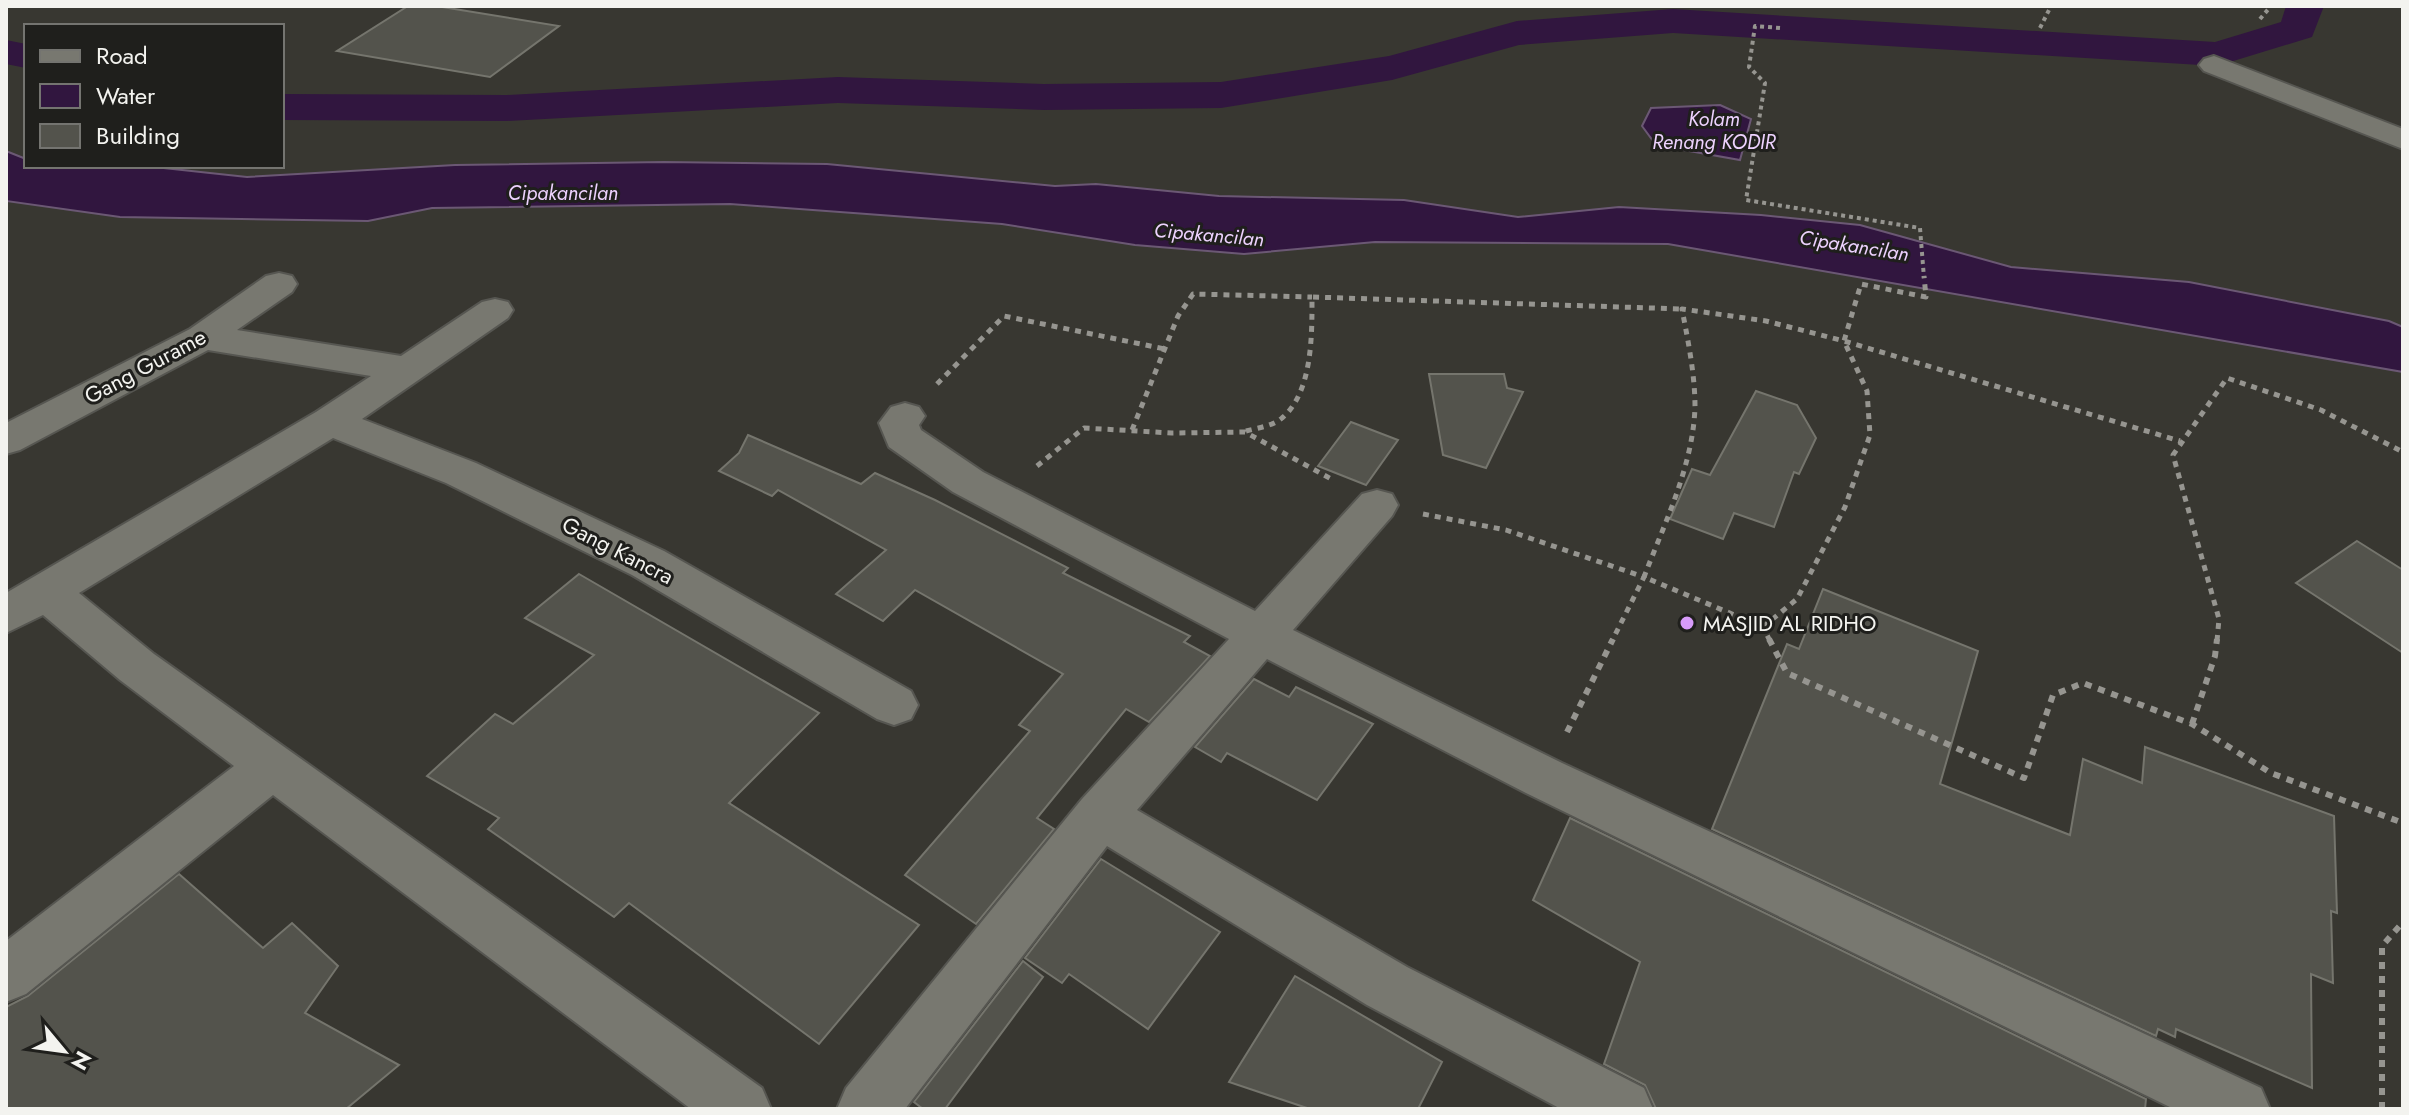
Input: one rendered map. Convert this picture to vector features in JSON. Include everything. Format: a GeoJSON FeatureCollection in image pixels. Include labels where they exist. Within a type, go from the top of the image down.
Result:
{"type":"FeatureCollection","features":[{"type":"Feature","properties":{"kind":"street"},"geometry":{"type":"LineString","coordinates":[[2214,65],[2397,132]]}},
{"type":"Feature","properties":{"kind":"street","name":"Gang Gurame"},"geometry":{"type":"LineString","coordinates":[[6,440],[203,337],[279,284]]}},
{"type":"Feature","properties":{"kind":"street"},"geometry":{"type":"LineString","coordinates":[[6,615],[330,422],[495,310]]}},
{"type":"Feature","properties":{"kind":"street"},"geometry":{"type":"LineString","coordinates":[[203,337],[407,369]]}},
{"type":"Feature","properties":{"kind":"street"},"geometry":{"type":"LineString","coordinates":[[905,416],[899,423],[903,437],[968,482],[1263,636],[1544,778],[2240,1109]]}},
{"type":"Feature","properties":{"kind":"street","name":"Gang Kancra"},"geometry":{"type":"LineString","coordinates":[[330,422],[461,473],[648,563],[894,705]]}},
{"type":"Feature","properties":{"kind":"street"},"geometry":{"type":"LineString","coordinates":[[867,1109],[1100,815],[1377,505]]}},
{"type":"Feature","properties":{"kind":"street"},"geometry":{"type":"LineString","coordinates":[[46,591],[137,667],[741,1109]]}},
{"type":"Feature","properties":{"kind":"street"},"geometry":{"type":"LineString","coordinates":[[6,975],[272,766]]}},
{"type":"Feature","properties":{"kind":"street"},"geometry":{"type":"LineString","coordinates":[[1100,815],[1387,986],[1623,1109]]}},
{"type":"Feature","properties":{"kind":"path"},"geometry":{"type":"LineString","coordinates":[[2040,28],[2051,6]]}},
{"type":"Feature","properties":{"kind":"path"},"geometry":{"type":"LineString","coordinates":[[2260,19],[2271,6]]}},
{"type":"Feature","properties":{"kind":"path"},"geometry":{"type":"LineString","coordinates":[[1763,627],[1797,599],[1845,507],[1870,435],[1867,391],[1844,341],[1861,284],[1926,297],[1920,228],[1746,200],[1765,83],[1749,67],[1755,26],[1780,28]]}},
{"type":"Feature","properties":{"kind":"path"},"geometry":{"type":"LineString","coordinates":[[1132,430],[1178,316],[1193,294],[1662,305],[1766,321],[1844,341],[2180,441]]}},
{"type":"Feature","properties":{"kind":"path"},"geometry":{"type":"LineString","coordinates":[[1245,432],[1281,418],[1296,393],[1312,349],[1312,297]]}},
{"type":"Feature","properties":{"kind":"path"},"geometry":{"type":"LineString","coordinates":[[1682,309],[1694,377],[1694,421],[1681,472],[1644,577],[1763,627],[1787,673],[2024,778],[2053,695],[2083,683],[2192,724],[2271,773],[2403,823]]}},
{"type":"Feature","properties":{"kind":"path"},"geometry":{"type":"LineString","coordinates":[[905,416],[1004,316],[1165,349]]}},
{"type":"Feature","properties":{"kind":"path"},"geometry":{"type":"LineString","coordinates":[[2192,724],[2215,656],[2219,619],[2173,455],[2227,378],[2321,410],[2403,452]]}},
{"type":"Feature","properties":{"kind":"path"},"geometry":{"type":"LineString","coordinates":[[2382,1109],[2382,946],[2403,922]]}},
{"type":"Feature","properties":{"kind":"water","name":"Kolam Renang KODIR"},"geometry":{"type":"Polygon","coordinates":[[[1720,105],[1751,119],[1740,160],[1656,145],[1642,126],[1651,108],[1720,105]]]}},
{"type":"Feature","properties":{"kind":"water","name":"Cipakancilan"},"geometry":{"type":"Polygon","coordinates":[[[6,151],[24,158],[24,168],[164,168],[247,177],[455,165],[664,162],[827,164],[1055,186],[1096,184],[1219,196],[1404,200],[1518,217],[1619,207],[1761,215],[1860,225],[2011,267],[2189,282],[2389,321],[2403,327],[2403,372],[1668,244],[1375,242],[1244,254],[1135,245],[1002,224],[730,204],[432,208],[368,221],[120,217],[6,201],[6,151]]]}},
{"type":"Feature","properties":{"kind":"building"},"geometry":{"type":"Polygon","coordinates":[[[408,6],[436,6],[559,26],[490,77],[337,51],[408,6]]]}},
{"type":"Feature","properties":{"kind":"building"},"geometry":{"type":"Polygon","coordinates":[[[1429,374],[1504,374],[1507,388],[1523,392],[1486,468],[1443,455],[1429,374]]]}},
{"type":"Feature","properties":{"kind":"building"},"geometry":{"type":"Polygon","coordinates":[[[1756,391],[1797,405],[1816,438],[1799,474],[1794,472],[1774,527],[1734,513],[1723,539],[1670,519],[1692,469],[1710,475],[1756,391]]]}},
{"type":"Feature","properties":{"kind":"building"},"geometry":{"type":"Polygon","coordinates":[[[1351,422],[1398,440],[1366,485],[1318,466],[1351,422]]]}},
{"type":"Feature","properties":{"kind":"building"},"geometry":{"type":"Polygon","coordinates":[[[748,435],[861,484],[875,473],[935,500],[1068,568],[1063,573],[1190,636],[1184,642],[1210,656],[1149,722],[1126,709],[1037,818],[1054,829],[976,924],[905,875],[1030,731],[1019,725],[1063,674],[915,590],[883,621],[836,594],[886,550],[778,490],[772,496],[719,471],[739,453],[748,435]]]}},
{"type":"Feature","properties":{"kind":"building"},"geometry":{"type":"Polygon","coordinates":[[[2357,541],[2403,570],[2403,653],[2296,583],[2357,541]]]}},
{"type":"Feature","properties":{"kind":"building"},"geometry":{"type":"Polygon","coordinates":[[[579,574],[819,713],[729,803],[919,925],[819,1044],[629,903],[614,917],[488,829],[499,818],[427,776],[495,714],[513,724],[594,655],[525,618],[579,574]]]}},
{"type":"Feature","properties":{"kind":"building"},"geometry":{"type":"Polygon","coordinates":[[[1823,589],[1978,651],[1940,784],[2070,835],[2083,759],[2142,783],[2145,747],[2334,816],[2337,913],[2331,911],[2333,983],[2311,974],[2312,1088],[2176,1029],[2175,1037],[2158,1029],[2156,1036],[1712,829],[1787,644],[1799,649],[1823,589]]]}},
{"type":"Feature","properties":{"kind":"building"},"geometry":{"type":"Polygon","coordinates":[[[1254,679],[1289,697],[1296,687],[1373,724],[1317,800],[1227,753],[1221,762],[1195,747],[1254,679]]]}},
{"type":"Feature","properties":{"kind":"building"},"geometry":{"type":"Polygon","coordinates":[[[1570,818],[2146,1099],[2145,1109],[1656,1109],[1645,1085],[1604,1064],[1640,962],[1533,900],[1570,818]]]}},
{"type":"Feature","properties":{"kind":"building"},"geometry":{"type":"Polygon","coordinates":[[[1101,859],[1220,932],[1148,1029],[1069,974],[1062,983],[1025,958],[1101,859]]]}},
{"type":"Feature","properties":{"kind":"building"},"geometry":{"type":"Polygon","coordinates":[[[179,874],[263,948],[292,923],[338,966],[305,1013],[399,1065],[346,1109],[6,1109],[6,1007],[28,996],[179,874]]]}},
{"type":"Feature","properties":{"kind":"building"},"geometry":{"type":"Polygon","coordinates":[[[1023,961],[1043,977],[945,1109],[923,1109],[914,1102],[1023,961]]]}},
{"type":"Feature","properties":{"kind":"building"},"geometry":{"type":"Polygon","coordinates":[[[1295,976],[1442,1062],[1418,1109],[1310,1109],[1229,1082],[1295,976]]]}},
{"type":"Feature","properties":{"kind":"waterway"},"geometry":{"type":"LineString","coordinates":[[284,107],[507,108],[838,90],[1044,97],[1221,95],[1392,68],[1517,33],[1673,21],[2217,54],[2298,29],[2305,6]]}},
{"type":"Feature","properties":{"kind":"waterway"},"geometry":{"type":"LineString","coordinates":[[6,52],[24,56]]}},
{"type":"Feature","properties":{"kind":"place","name":"MASJID AL RIDHO"},"geometry":{"type":"Point","coordinates":[1687,623]}}]}
